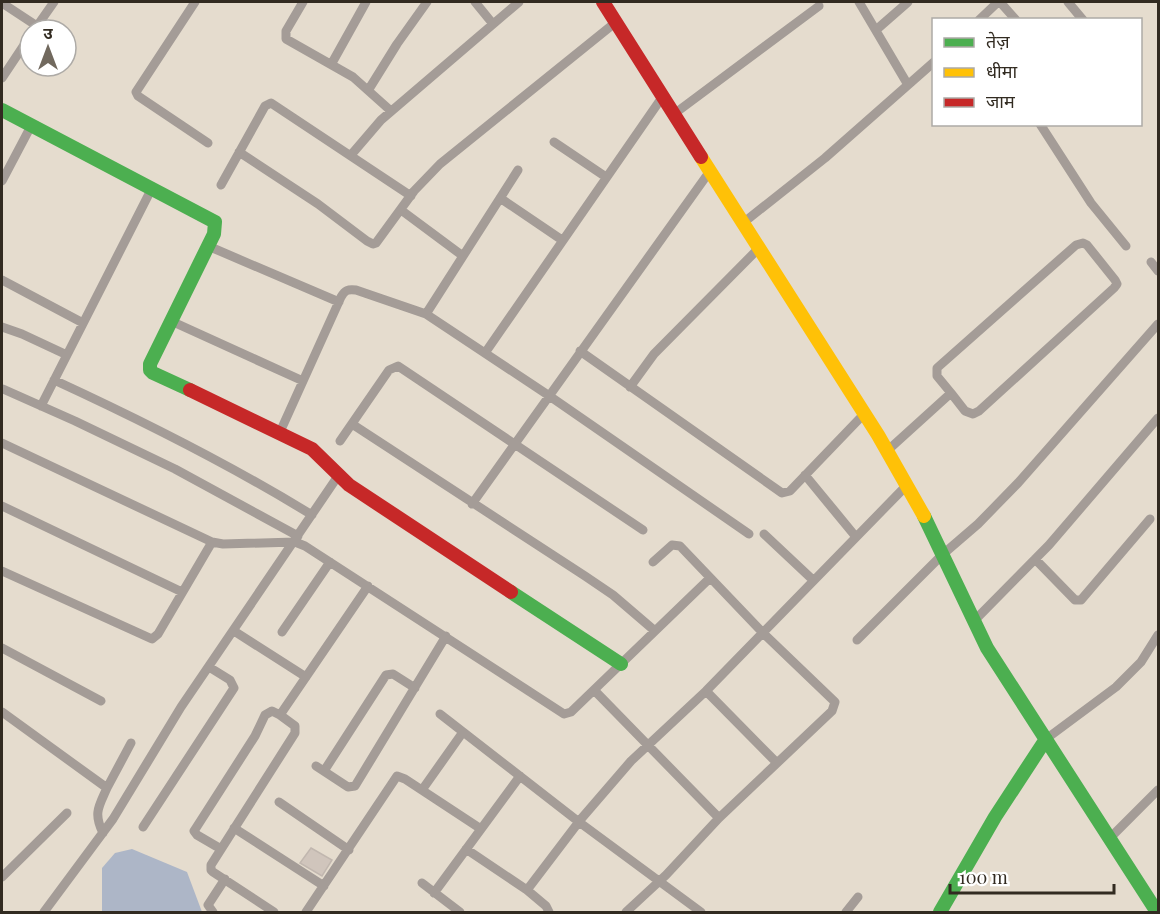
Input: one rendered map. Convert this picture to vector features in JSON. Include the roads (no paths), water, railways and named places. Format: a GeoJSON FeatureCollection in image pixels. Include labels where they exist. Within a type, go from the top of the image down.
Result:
{"type":"FeatureCollection","features":[{"type":"Feature","properties":{"kind":"street"},"geometry":{"type":"LineString","coordinates":[[43,18],[54,2]]}},
{"type":"Feature","properties":{"kind":"street"},"geometry":{"type":"LineString","coordinates":[[195,2],[136,92],[208,142]]}},
{"type":"Feature","properties":{"kind":"street"},"geometry":{"type":"LineString","coordinates":[[303,2],[286,31],[286,39],[332,63],[369,89],[391,111]]}},
{"type":"Feature","properties":{"kind":"street"},"geometry":{"type":"LineString","coordinates":[[332,63],[366,2]]}},
{"type":"Feature","properties":{"kind":"street"},"geometry":{"type":"LineString","coordinates":[[369,89],[427,2]]}},
{"type":"Feature","properties":{"kind":"street"},"geometry":{"type":"LineString","coordinates":[[475,2],[493,24]]}},
{"type":"Feature","properties":{"kind":"street"},"geometry":{"type":"LineString","coordinates":[[351,155],[391,111],[519,2]]}},
{"type":"Feature","properties":{"kind":"street"},"geometry":{"type":"LineString","coordinates":[[603,2],[907,485],[928,522],[987,648],[1110,838],[1155,903]]}},
{"type":"Feature","properties":{"kind":"street"},"geometry":{"type":"LineString","coordinates":[[859,2],[908,85]]}},
{"type":"Feature","properties":{"kind":"street"},"geometry":{"type":"LineString","coordinates":[[876,30],[908,2]]}},
{"type":"Feature","properties":{"kind":"street"},"geometry":{"type":"LineString","coordinates":[[981,18],[999,2],[1014,18]]}},
{"type":"Feature","properties":{"kind":"street"},"geometry":{"type":"LineString","coordinates":[[1068,2],[1081,18]]}},
{"type":"Feature","properties":{"kind":"street"},"geometry":{"type":"LineString","coordinates":[[2,3],[22,18]]}},
{"type":"Feature","properties":{"kind":"street"},"geometry":{"type":"LineString","coordinates":[[674,114],[819,6]]}},
{"type":"Feature","properties":{"kind":"street"},"geometry":{"type":"LineString","coordinates":[[239,152],[373,243],[380,240],[411,196],[440,164],[616,22]]}},
{"type":"Feature","properties":{"kind":"street"},"geometry":{"type":"LineString","coordinates":[[2,78],[18,54]]}},
{"type":"Feature","properties":{"kind":"street"},"geometry":{"type":"LineString","coordinates":[[743,223],[825,158],[932,63]]}},
{"type":"Feature","properties":{"kind":"street"},"geometry":{"type":"LineString","coordinates":[[485,353],[663,96]]}},
{"type":"Feature","properties":{"kind":"street"},"geometry":{"type":"LineString","coordinates":[[221,185],[265,106],[271,103],[411,196]]}},
{"type":"Feature","properties":{"kind":"street"},"geometry":{"type":"LineString","coordinates":[[2,110],[215,222],[214,234],[150,364],[150,370],[312,449],[338,476],[368,498],[621,664]]}},
{"type":"Feature","properties":{"kind":"street"},"geometry":{"type":"LineString","coordinates":[[2,181],[31,126]]}},
{"type":"Feature","properties":{"kind":"street"},"geometry":{"type":"LineString","coordinates":[[1041,126],[1091,204],[1126,246]]}},
{"type":"Feature","properties":{"kind":"street"},"geometry":{"type":"LineString","coordinates":[[554,142],[606,177]]}},
{"type":"Feature","properties":{"kind":"street"},"geometry":{"type":"LineString","coordinates":[[426,314],[518,170]]}},
{"type":"Feature","properties":{"kind":"street"},"geometry":{"type":"LineString","coordinates":[[472,504],[710,171]]}},
{"type":"Feature","properties":{"kind":"street"},"geometry":{"type":"LineString","coordinates":[[41,406],[152,188]]}},
{"type":"Feature","properties":{"kind":"street"},"geometry":{"type":"LineString","coordinates":[[500,198],[562,240]]}},
{"type":"Feature","properties":{"kind":"street"},"geometry":{"type":"LineString","coordinates":[[401,210],[463,256]]}},
{"type":"Feature","properties":{"kind":"street"},"geometry":{"type":"LineString","coordinates":[[1083,243],[1087,245],[1116,280],[1117,284],[1114,288],[978,411],[973,414],[965,411],[951,393],[937,376],[938,369],[1076,245],[1083,243]]}},
{"type":"Feature","properties":{"kind":"street"},"geometry":{"type":"LineString","coordinates":[[208,246],[339,302]]}},
{"type":"Feature","properties":{"kind":"street"},"geometry":{"type":"LineString","coordinates":[[630,387],[654,354],[759,248]]}},
{"type":"Feature","properties":{"kind":"street"},"geometry":{"type":"LineString","coordinates":[[1151,262],[1158,271]]}},
{"type":"Feature","properties":{"kind":"street"},"geometry":{"type":"LineString","coordinates":[[2,280],[83,323]]}},
{"type":"Feature","properties":{"kind":"street"},"geometry":{"type":"LineString","coordinates":[[280,432],[344,292],[349,289],[356,290],[426,314],[749,534]]}},
{"type":"Feature","properties":{"kind":"street"},"geometry":{"type":"LineString","coordinates":[[171,321],[303,381]]}},
{"type":"Feature","properties":{"kind":"street"},"geometry":{"type":"LineString","coordinates":[[857,640],[1018,483],[1158,324]]}},
{"type":"Feature","properties":{"kind":"street"},"geometry":{"type":"LineString","coordinates":[[2,327],[67,355]]}},
{"type":"Feature","properties":{"kind":"street"},"geometry":{"type":"LineString","coordinates":[[580,351],[782,493],[790,491],[864,414]]}},
{"type":"Feature","properties":{"kind":"street"},"geometry":{"type":"LineString","coordinates":[[340,441],[389,370],[398,366],[643,530]]}},
{"type":"Feature","properties":{"kind":"street"},"geometry":{"type":"LineString","coordinates":[[54,380],[182,441],[312,515]]}},
{"type":"Feature","properties":{"kind":"street"},"geometry":{"type":"LineString","coordinates":[[3,389],[175,469],[297,539],[564,714],[571,712],[710,578]]}},
{"type":"Feature","properties":{"kind":"street"},"geometry":{"type":"LineString","coordinates":[[887,452],[951,393]]}},
{"type":"Feature","properties":{"kind":"street"},"geometry":{"type":"LineString","coordinates":[[974,621],[1035,559],[1158,418]]}},
{"type":"Feature","properties":{"kind":"street"},"geometry":{"type":"LineString","coordinates":[[352,424],[613,595],[655,631]]}},
{"type":"Feature","properties":{"kind":"street"},"geometry":{"type":"LineString","coordinates":[[2,443],[212,542],[224,544],[297,539]]}},
{"type":"Feature","properties":{"kind":"street"},"geometry":{"type":"LineString","coordinates":[[805,475],[856,537]]}},
{"type":"Feature","properties":{"kind":"street"},"geometry":{"type":"LineString","coordinates":[[44,912],[103,833],[181,707],[338,476]]}},
{"type":"Feature","properties":{"kind":"street"},"geometry":{"type":"LineString","coordinates":[[527,890],[579,822],[631,761],[706,691],[907,485]]}},
{"type":"Feature","properties":{"kind":"street"},"geometry":{"type":"LineString","coordinates":[[2,506],[182,592]]}},
{"type":"Feature","properties":{"kind":"street"},"geometry":{"type":"LineString","coordinates":[[1035,559],[1075,600],[1082,600],[1150,519]]}},
{"type":"Feature","properties":{"kind":"street"},"geometry":{"type":"LineString","coordinates":[[764,534],[813,580]]}},
{"type":"Feature","properties":{"kind":"street"},"geometry":{"type":"LineString","coordinates":[[2,571],[152,639],[158,634],[212,542]]}},
{"type":"Feature","properties":{"kind":"street"},"geometry":{"type":"LineString","coordinates":[[627,912],[659,882],[719,818],[832,711],[835,702],[762,632],[677,544],[672,545],[653,562]]}},
{"type":"Feature","properties":{"kind":"street"},"geometry":{"type":"LineString","coordinates":[[282,632],[330,562]]}},
{"type":"Feature","properties":{"kind":"street"},"geometry":{"type":"LineString","coordinates":[[280,715],[368,586]]}},
{"type":"Feature","properties":{"kind":"street"},"geometry":{"type":"LineString","coordinates":[[234,631],[306,677]]}},
{"type":"Feature","properties":{"kind":"street"},"geometry":{"type":"LineString","coordinates":[[940,912],[994,817],[1046,739],[1116,687],[1142,662],[1158,634]]}},
{"type":"Feature","properties":{"kind":"street"},"geometry":{"type":"LineString","coordinates":[[415,688],[393,674],[386,675],[320,768],[348,787],[355,786],[415,688],[446,636]]}},
{"type":"Feature","properties":{"kind":"street"},"geometry":{"type":"LineString","coordinates":[[2,648],[101,701]]}},
{"type":"Feature","properties":{"kind":"street"},"geometry":{"type":"LineString","coordinates":[[143,828],[234,688],[230,681],[209,667]]}},
{"type":"Feature","properties":{"kind":"street"},"geometry":{"type":"LineString","coordinates":[[594,690],[719,818]]}},
{"type":"Feature","properties":{"kind":"street"},"geometry":{"type":"LineString","coordinates":[[706,691],[777,763]]}},
{"type":"Feature","properties":{"kind":"street"},"geometry":{"type":"LineString","coordinates":[[221,849],[197,836],[194,831],[255,736],[265,715],[272,711],[295,726],[295,734],[210,867],[274,912]]}},
{"type":"Feature","properties":{"kind":"street"},"geometry":{"type":"LineString","coordinates":[[2,712],[107,788]]}},
{"type":"Feature","properties":{"kind":"street"},"geometry":{"type":"LineString","coordinates":[[440,714],[579,822],[701,912]]}},
{"type":"Feature","properties":{"kind":"street"},"geometry":{"type":"LineString","coordinates":[[422,790],[463,732]]}},
{"type":"Feature","properties":{"kind":"street"},"geometry":{"type":"LineString","coordinates":[[103,833],[97,817],[98,808],[131,743]]}},
{"type":"Feature","properties":{"kind":"street"},"geometry":{"type":"LineString","coordinates":[[434,893],[520,776]]}},
{"type":"Feature","properties":{"kind":"street"},"geometry":{"type":"LineString","coordinates":[[306,912],[349,850],[393,779],[400,777],[481,829]]}},
{"type":"Feature","properties":{"kind":"street"},"geometry":{"type":"LineString","coordinates":[[1110,838],[1158,790]]}},
{"type":"Feature","properties":{"kind":"street"},"geometry":{"type":"LineString","coordinates":[[279,802],[349,850]]}},
{"type":"Feature","properties":{"kind":"street"},"geometry":{"type":"LineString","coordinates":[[2,877],[67,813]]}},
{"type":"Feature","properties":{"kind":"street"},"geometry":{"type":"LineString","coordinates":[[234,828],[324,886]]}},
{"type":"Feature","properties":{"kind":"street"},"geometry":{"type":"LineString","coordinates":[[466,849],[527,890],[546,906],[549,912]]}},
{"type":"Feature","properties":{"kind":"street"},"geometry":{"type":"LineString","coordinates":[[213,912],[208,905],[225,879]]}},
{"type":"Feature","properties":{"kind":"street"},"geometry":{"type":"LineString","coordinates":[[422,883],[460,912]]}},
{"type":"Feature","properties":{"kind":"street"},"geometry":{"type":"LineString","coordinates":[[846,912],[858,897]]}},
{"type":"Feature","properties":{"kind":"water"},"geometry":{"type":"Polygon","coordinates":[[[132,849],[187,872],[202,912],[102,912],[102,868],[115,853],[132,849]]]}}]}
